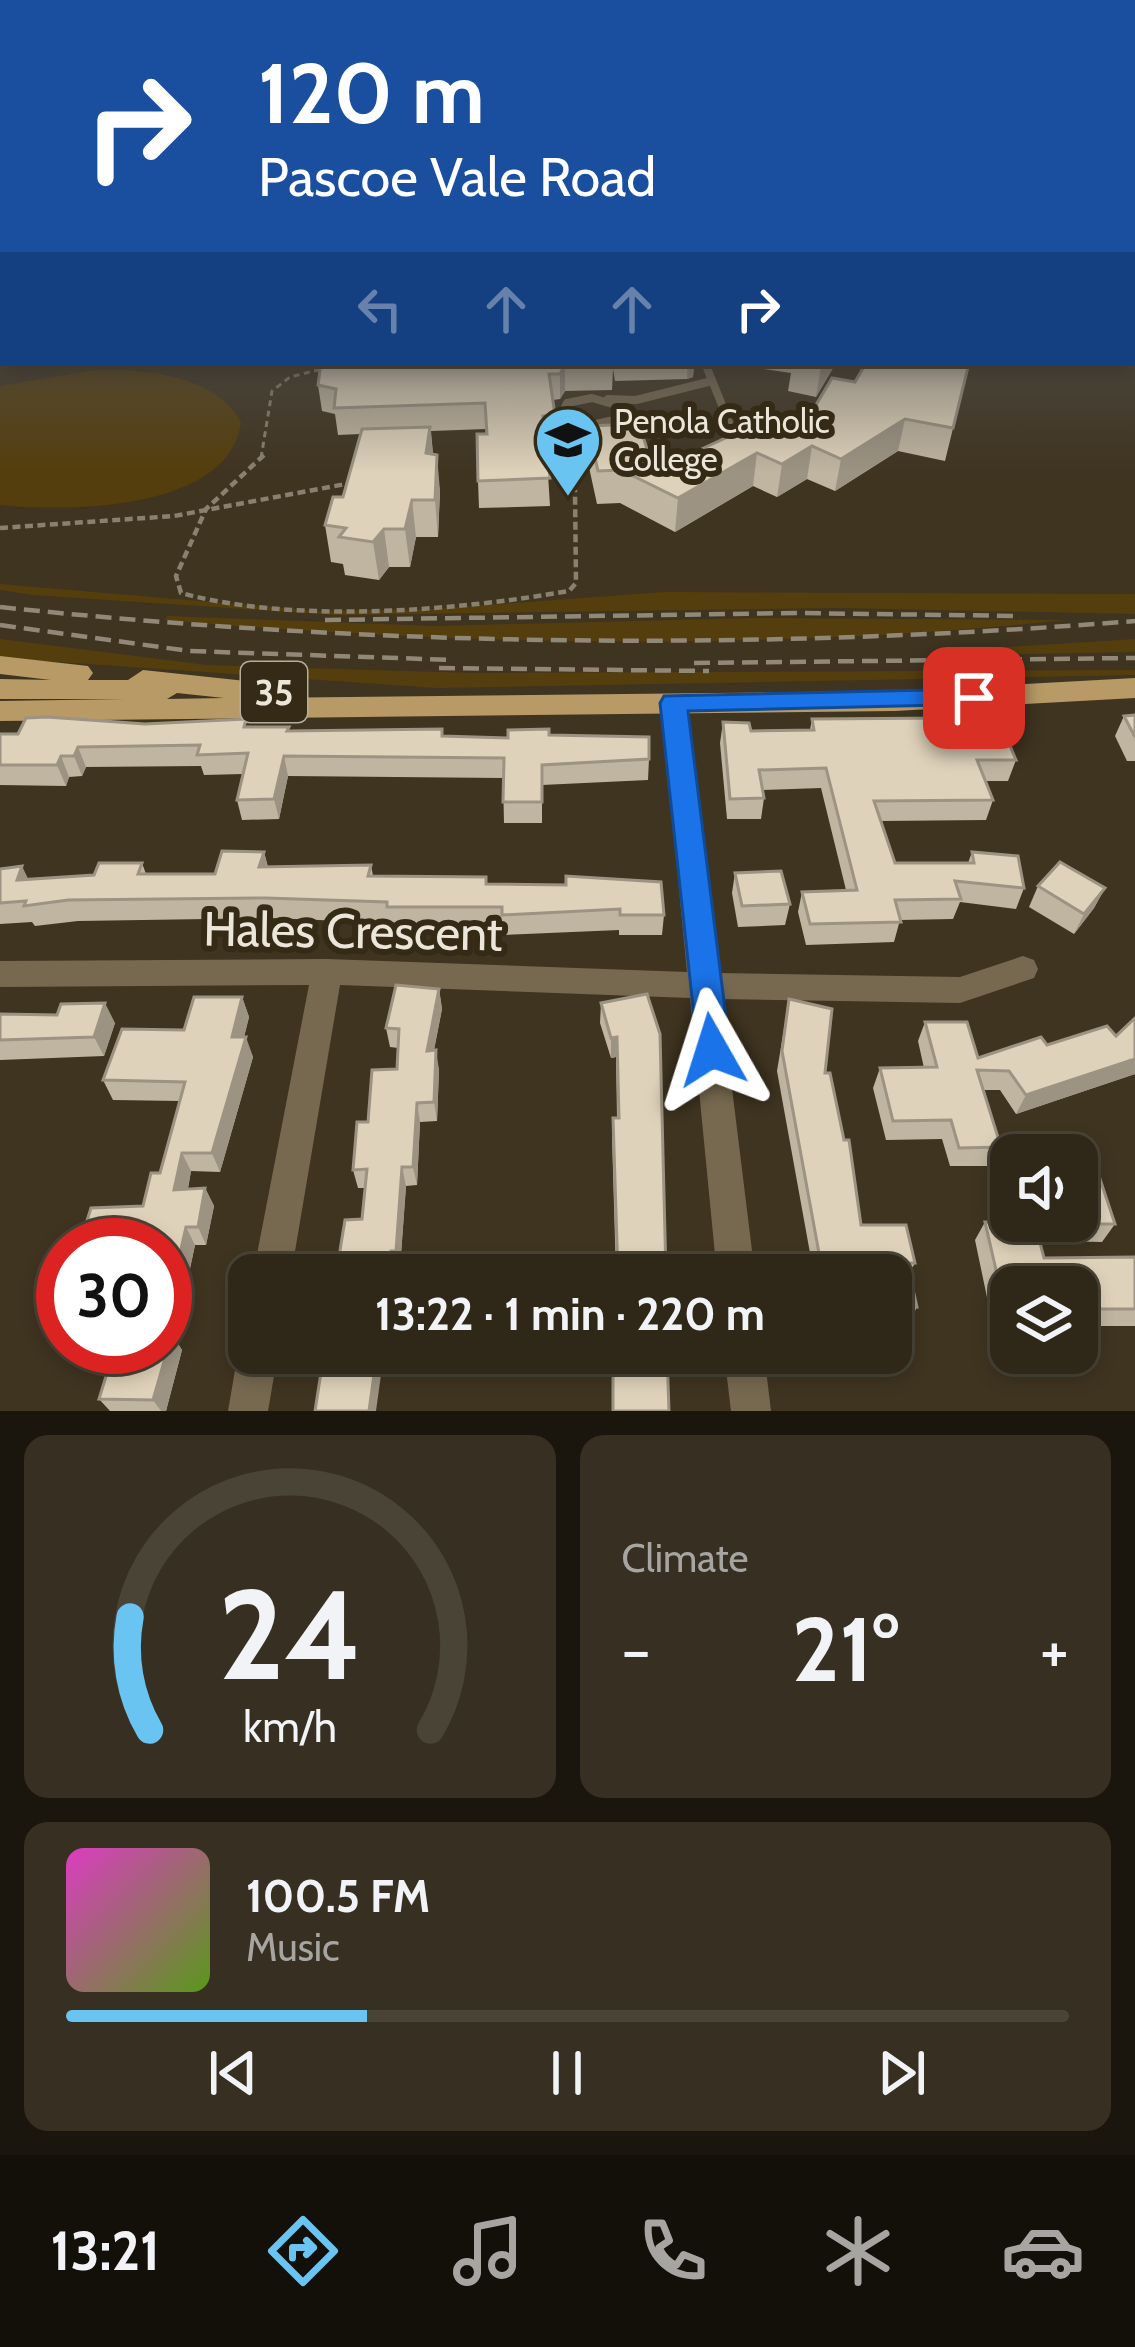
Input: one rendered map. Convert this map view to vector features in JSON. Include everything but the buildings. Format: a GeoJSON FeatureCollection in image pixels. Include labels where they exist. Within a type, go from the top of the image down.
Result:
{"type":"FeatureCollection","features":[{"type":"Feature","properties":{"kind":"main road"},"geometry":{"type":"LineString","coordinates":[[0,664],[246,691]]}},
{"type":"Feature","properties":{"kind":"main road","name":"35"},"geometry":{"type":"LineString","coordinates":[[0,711],[895,701],[1135,688]]}},
{"type":"Feature","properties":{"kind":"main road","name":"35"},"geometry":{"type":"LineString","coordinates":[[0,689],[246,691],[548,703]]}},
{"type":"Feature","properties":{"kind":"street"},"geometry":{"type":"LineString","coordinates":[[674,703],[734,1254]]}},
{"type":"Feature","properties":{"kind":"street","name":"Hales Crescent"},"geometry":{"type":"LineString","coordinates":[[0,974],[327,972],[960,990],[1023,969]]}},
{"type":"Feature","properties":{"kind":"street"},"geometry":{"type":"LineString","coordinates":[[276,1254],[327,972]]}},
{"type":"Feature","properties":{"kind":"street"},"geometry":{"type":"LineString","coordinates":[[248,1411],[254,1374]]}},
{"type":"Feature","properties":{"kind":"street"},"geometry":{"type":"LineString","coordinates":[[747,1374],[751,1411]]}},
{"type":"Feature","properties":{"kind":"lane"},"geometry":{"type":"LineString","coordinates":[[706,366],[740,448]]}},
{"type":"Feature","properties":{"kind":"lane"},"geometry":{"type":"LineString","coordinates":[[636,400],[612,423],[593,427],[561,416],[562,407],[574,400],[636,400],[712,381]]}},
{"type":"Feature","properties":{"kind":"lane"},"geometry":{"type":"LineString","coordinates":[[601,399],[620,411]]}},
{"type":"Feature","properties":{"kind":"path"},"geometry":{"type":"LineString","coordinates":[[331,368],[276,385],[269,398],[265,454],[206,510],[176,577],[176,587],[188,597],[304,606],[448,604],[522,599],[575,588],[575,490]]}},
{"type":"Feature","properties":{"kind":"path"},"geometry":{"type":"LineString","coordinates":[[0,528],[206,510],[358,481]]}},
{"type":"Feature","properties":{"kind":"shaded area"},"geometry":{"type":"Polygon","coordinates":[[[94,370],[155,373],[215,394],[241,423],[230,452],[208,474],[142,500],[65,508],[0,505],[0,386],[94,370]]]}},
{"type":"Feature","properties":{"kind":"shaded area"},"geometry":{"type":"Polygon","coordinates":[[[0,584],[319,611],[435,609],[664,592],[1135,594],[1135,614],[839,608],[336,615],[33,595],[0,590],[0,584]]]}},
{"type":"Feature","properties":{"kind":"shaded area"},"geometry":{"type":"Polygon","coordinates":[[[167,616],[435,626],[754,618],[1067,620],[842,637],[616,641],[277,629],[165,620],[167,616]]]}},
{"type":"Feature","properties":{"kind":"shaded area"},"geometry":{"type":"Polygon","coordinates":[[[0,639],[207,665],[475,673],[1135,670],[1135,675],[437,688],[0,658],[0,639]]]}},
{"type":"Feature","properties":{"kind":"shaded area"},"geometry":{"type":"Polygon","coordinates":[[[1135,639],[1135,652],[979,655],[976,649],[1135,639]]]}},
{"type":"Feature","properties":{"kind":"railway"},"geometry":{"type":"LineString","coordinates":[[0,607],[284,630],[567,640],[851,637],[1135,621]]}},
{"type":"Feature","properties":{"kind":"railway"},"geometry":{"type":"LineString","coordinates":[[325,620],[798,613],[1021,616]]}},
{"type":"Feature","properties":{"kind":"railway"},"geometry":{"type":"LineString","coordinates":[[0,625],[189,651],[454,660]]}},
{"type":"Feature","properties":{"kind":"railway"},"geometry":{"type":"LineString","coordinates":[[694,663],[1135,658]]}},
{"type":"Feature","properties":{"kind":"railway"},"geometry":{"type":"LineString","coordinates":[[439,668],[709,671]]}},
{"type":"Feature","properties":{"kind":"place","name":"Penola Catholic College"},"geometry":{"type":"Point","coordinates":[568,499]}},
{"type":"Feature","properties":{"kind":"route"},"geometry":{"type":"LineString","coordinates":[[712,1050],[674,703],[974,698]]}}]}
